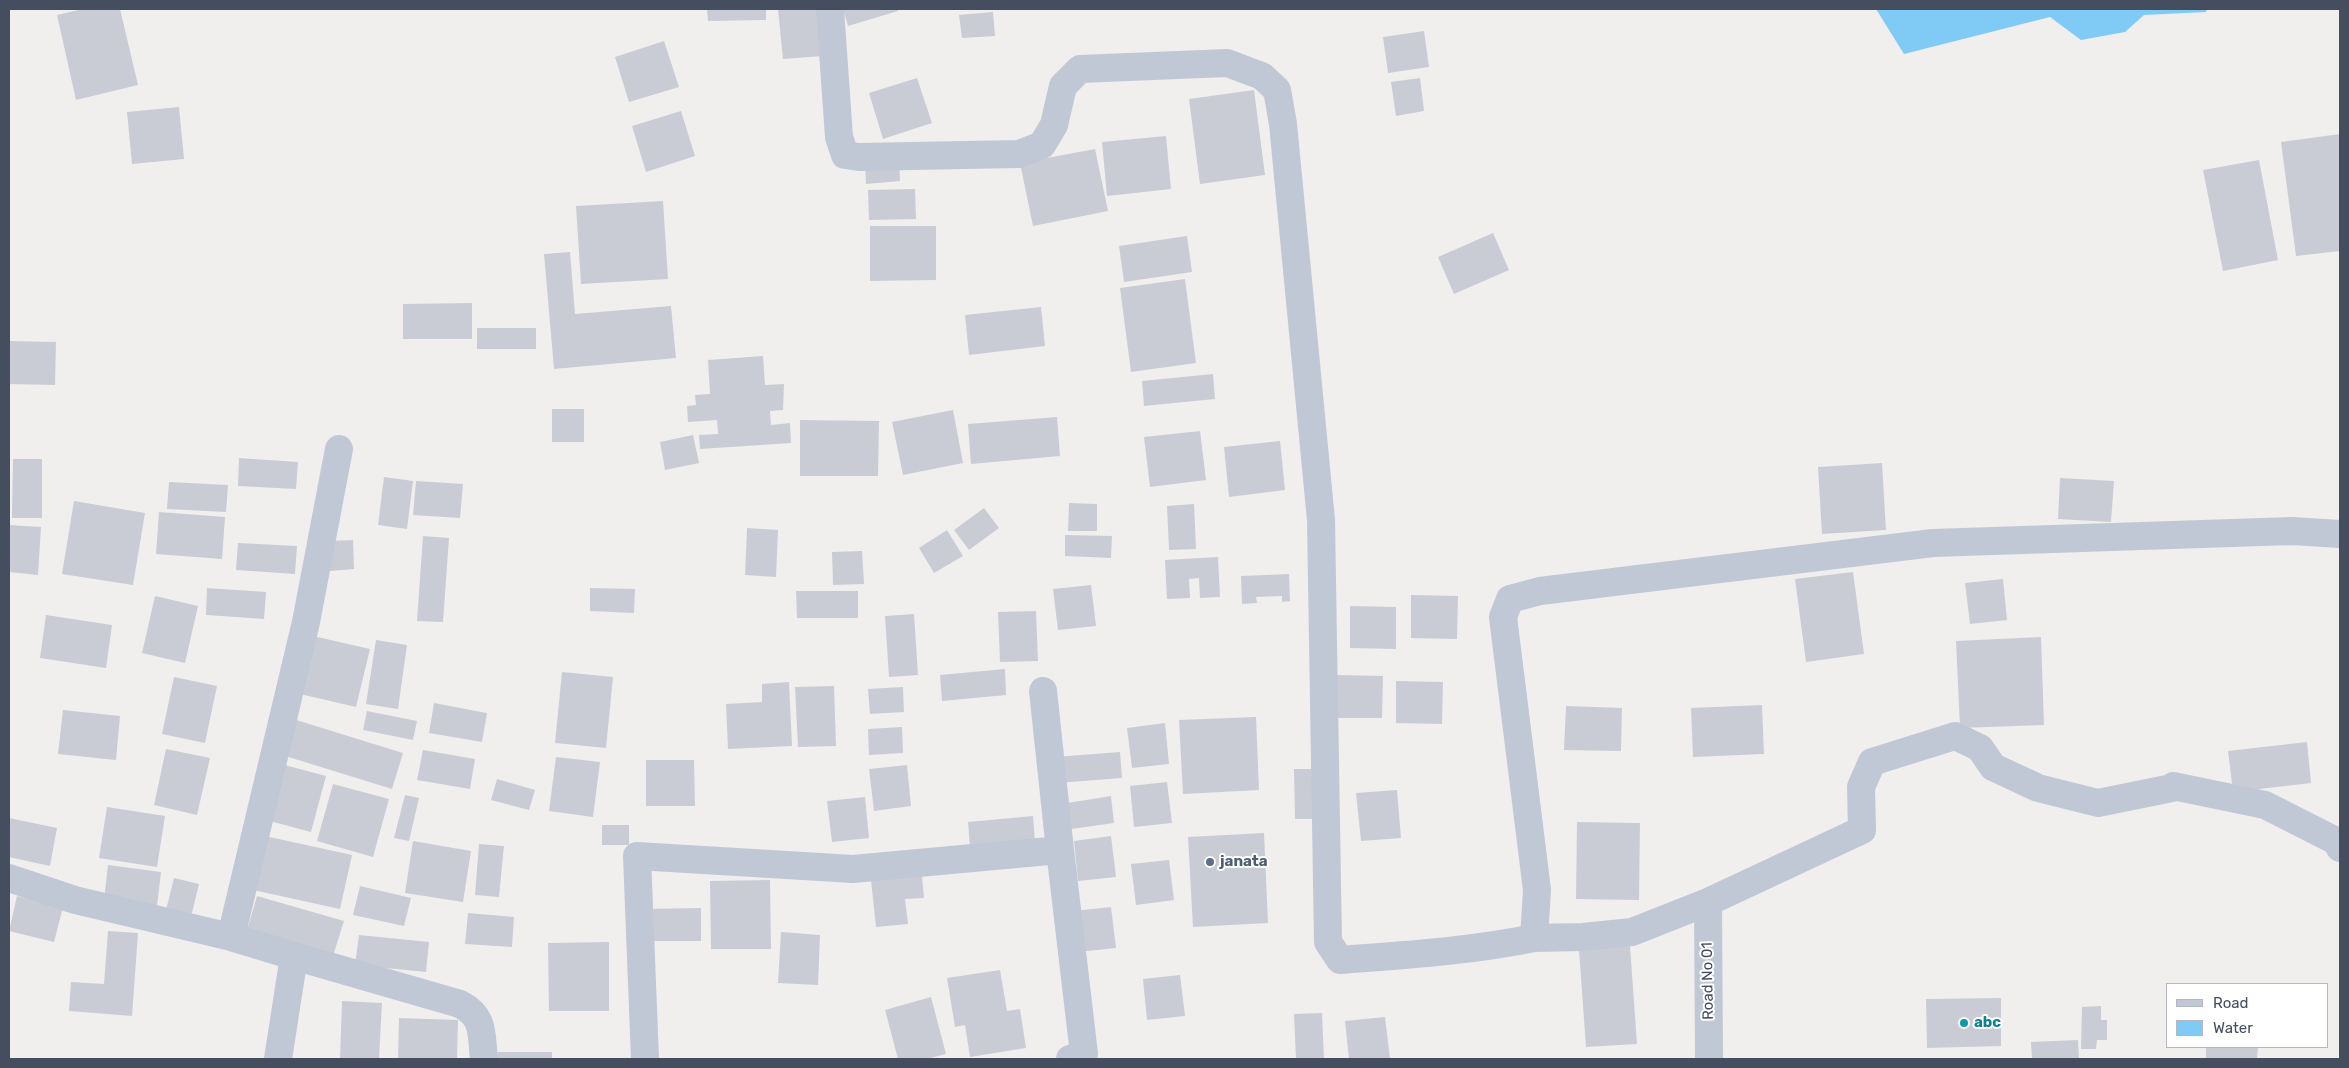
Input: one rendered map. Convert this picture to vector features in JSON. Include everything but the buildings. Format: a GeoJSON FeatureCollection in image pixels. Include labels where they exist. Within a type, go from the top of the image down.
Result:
{"type":"FeatureCollection","features":[{"type":"Feature","properties":{"kind":"street"},"geometry":{"type":"LineString","coordinates":[[830,9],[839,137],[846,154],[859,157],[1019,154],[1042,145],[1054,125],[1063,86],[1080,69],[1228,63],[1262,76],[1277,90],[1283,124],[1321,520],[1328,942],[1340,960],[1393,956],[1534,938],[1583,937],[1632,932],[1708,902],[1862,830],[1861,787],[1872,762],[1955,736],[1980,748],[1993,767],[2038,788],[2098,803],[2172,788],[2173,786],[2265,805],[2336,841],[2340,848]]}},
{"type":"Feature","properties":{"kind":"street"},"geometry":{"type":"LineString","coordinates":[[232,937],[306,622],[339,449]]}},
{"type":"Feature","properties":{"kind":"street"},"geometry":{"type":"LineString","coordinates":[[1534,938],[1538,913],[1537,890],[1503,617],[1510,599],[1540,591],[1933,543],[2292,532],[2340,534]]}},
{"type":"Feature","properties":{"kind":"street"},"geometry":{"type":"LineString","coordinates":[[1043,691],[1080,1058]]}},
{"type":"Feature","properties":{"kind":"street"},"geometry":{"type":"LineString","coordinates":[[644,1059],[637,856],[853,869],[1060,850]]}},
{"type":"Feature","properties":{"kind":"street"},"geometry":{"type":"LineString","coordinates":[[9,878],[75,900],[232,937],[460,1004],[472,1010],[480,1022],[484,1059]]}},
{"type":"Feature","properties":{"kind":"street","name":"Road No 01"},"geometry":{"type":"LineString","coordinates":[[1708,902],[1709,1059]]}},
{"type":"Feature","properties":{"kind":"street"},"geometry":{"type":"LineString","coordinates":[[278,1059],[294,956]]}},
{"type":"Feature","properties":{"kind":"water"},"geometry":{"type":"Polygon","coordinates":[[[1876,9],[2207,9],[2206,12],[2144,15],[2125,32],[2081,40],[2050,17],[1904,54],[1876,9]]]}},
{"type":"Feature","properties":{"kind":"place","name":"janata"},"geometry":{"type":"Point","coordinates":[1210,862]}},
{"type":"Feature","properties":{"kind":"place","name":"abc"},"geometry":{"type":"Point","coordinates":[1964,1023]}}]}
